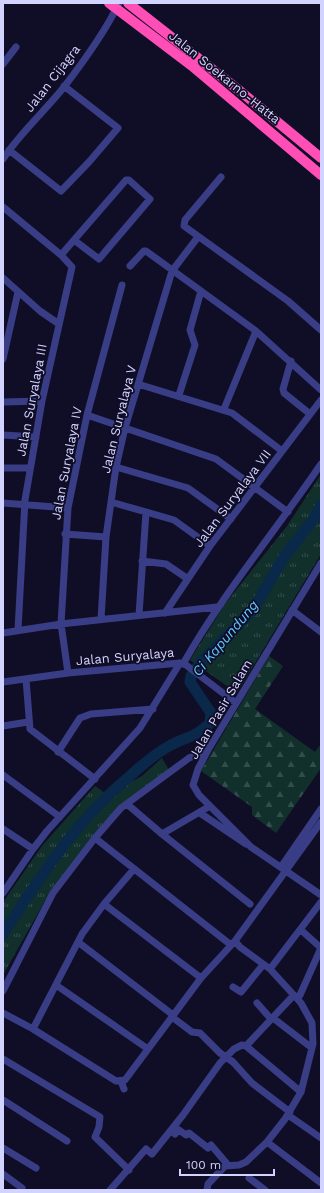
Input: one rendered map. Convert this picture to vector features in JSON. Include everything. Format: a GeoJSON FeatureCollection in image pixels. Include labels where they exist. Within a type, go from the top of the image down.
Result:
{"type":"FeatureCollection","features":[{"type":"Feature","properties":{"kind":"highway","name":"Jalan Soekarno-Hatta"},"geometry":{"type":"LineString","coordinates":[[128,3],[240,90],[321,158]]}},
{"type":"Feature","properties":{"kind":"highway","name":"Jalan Soekarno-Hatta"},"geometry":{"type":"LineString","coordinates":[[115,5],[192,66],[321,175]]}},
{"type":"Feature","properties":{"kind":"street","name":"Jalan Cijagra"},"geometry":{"type":"LineString","coordinates":[[3,159],[64,86],[115,5]]}},
{"type":"Feature","properties":{"kind":"street"},"geometry":{"type":"LineString","coordinates":[[4,62],[16,46]]}},
{"type":"Feature","properties":{"kind":"street"},"geometry":{"type":"LineString","coordinates":[[9,150],[61,191],[89,162],[118,128],[64,86]]}},
{"type":"Feature","properties":{"kind":"street"},"geometry":{"type":"LineString","coordinates":[[221,177],[183,222],[184,226],[288,301],[321,330]]}},
{"type":"Feature","properties":{"kind":"street"},"geometry":{"type":"LineString","coordinates":[[61,255],[74,240],[126,180],[129,180],[150,199],[99,259],[74,240]]}},
{"type":"Feature","properties":{"kind":"street","name":"Jalan Suryalaya III"},"geometry":{"type":"LineString","coordinates":[[3,207],[69,262],[72,270],[42,401],[24,504],[18,630]]}},
{"type":"Feature","properties":{"kind":"street","name":"Jalan Suryalaya V"},"geometry":{"type":"LineString","coordinates":[[102,619],[106,537],[116,467],[125,428],[172,271],[198,237]]}},
{"type":"Feature","properties":{"kind":"street"},"geometry":{"type":"LineString","coordinates":[[130,266],[145,250],[256,331],[291,361],[321,390]]}},
{"type":"Feature","properties":{"kind":"street"},"geometry":{"type":"LineString","coordinates":[[3,278],[18,292],[59,324]]}},
{"type":"Feature","properties":{"kind":"street","name":"Jalan Suryalaya IV"},"geometry":{"type":"LineString","coordinates":[[68,673],[61,624],[65,534],[68,508],[87,415],[122,285]]}},
{"type":"Feature","properties":{"kind":"street"},"geometry":{"type":"LineString","coordinates":[[3,359],[5,340],[18,292]]}},
{"type":"Feature","properties":{"kind":"street"},"geometry":{"type":"LineString","coordinates":[[179,395],[195,345],[190,330],[201,292]]}},
{"type":"Feature","properties":{"kind":"street"},"geometry":{"type":"LineString","coordinates":[[224,409],[256,331]]}},
{"type":"Feature","properties":{"kind":"street"},"geometry":{"type":"LineString","coordinates":[[291,361],[283,389],[284,393],[310,414]]}},
{"type":"Feature","properties":{"kind":"street"},"geometry":{"type":"LineString","coordinates":[[138,384],[224,409],[239,416],[282,451]]}},
{"type":"Feature","properties":{"kind":"street","name":"Jalan Suryalaya VII"},"geometry":{"type":"LineString","coordinates":[[165,613],[210,546],[321,400]]}},
{"type":"Feature","properties":{"kind":"street"},"geometry":{"type":"LineString","coordinates":[[3,402],[42,401]]}},
{"type":"Feature","properties":{"kind":"street"},"geometry":{"type":"LineString","coordinates":[[87,415],[216,459],[288,512]]}},
{"type":"Feature","properties":{"kind":"street"},"geometry":{"type":"LineString","coordinates":[[3,435],[36,437]]}},
{"type":"Feature","properties":{"kind":"street"},"geometry":{"type":"LineString","coordinates":[[3,893],[33,848],[140,728],[183,664],[217,607],[288,512],[321,464]]}},
{"type":"Feature","properties":{"kind":"street"},"geometry":{"type":"LineString","coordinates":[[116,467],[188,488],[231,519]]}},
{"type":"Feature","properties":{"kind":"street"},"geometry":{"type":"LineString","coordinates":[[3,468],[30,468]]}},
{"type":"Feature","properties":{"kind":"street"},"geometry":{"type":"LineString","coordinates":[[111,502],[174,520],[210,546]]}},
{"type":"Feature","properties":{"kind":"street"},"geometry":{"type":"LineString","coordinates":[[3,503],[68,508]]}},
{"type":"Feature","properties":{"kind":"street"},"geometry":{"type":"LineString","coordinates":[[139,615],[146,512]]}},
{"type":"Feature","properties":{"kind":"street"},"geometry":{"type":"LineString","coordinates":[[65,534],[106,537]]}},
{"type":"Feature","properties":{"kind":"street"},"geometry":{"type":"LineString","coordinates":[[142,561],[166,564],[188,579]]}},
{"type":"Feature","properties":{"kind":"street","name":"Jalan Pasir Salam"},"geometry":{"type":"LineString","coordinates":[[321,563],[208,750],[198,769],[193,785],[210,806],[251,847],[321,895]]}},
{"type":"Feature","properties":{"kind":"street"},"geometry":{"type":"LineString","coordinates":[[3,633],[102,619],[217,607]]}},
{"type":"Feature","properties":{"kind":"street"},"geometry":{"type":"LineString","coordinates":[[292,610],[321,632]]}},
{"type":"Feature","properties":{"kind":"street","name":"Jalan Suryalaya"},"geometry":{"type":"LineString","coordinates":[[3,682],[68,673],[183,664],[236,703]]}},
{"type":"Feature","properties":{"kind":"street"},"geometry":{"type":"LineString","coordinates":[[26,679],[28,722],[30,729],[95,779]]}},
{"type":"Feature","properties":{"kind":"street"},"geometry":{"type":"LineString","coordinates":[[58,752],[82,717],[91,714],[153,708]]}},
{"type":"Feature","properties":{"kind":"street"},"geometry":{"type":"LineString","coordinates":[[3,726],[28,722]]}},
{"type":"Feature","properties":{"kind":"street"},"geometry":{"type":"LineString","coordinates":[[3,991],[50,898],[95,838],[127,804],[189,758],[208,750]]}},
{"type":"Feature","properties":{"kind":"street"},"geometry":{"type":"LineString","coordinates":[[189,758],[198,769]]}},
{"type":"Feature","properties":{"kind":"street"},"geometry":{"type":"LineString","coordinates":[[3,775],[60,817]]}},
{"type":"Feature","properties":{"kind":"street"},"geometry":{"type":"LineString","coordinates":[[127,804],[250,904]]}},
{"type":"Feature","properties":{"kind":"street"},"geometry":{"type":"LineString","coordinates":[[162,834],[210,806]]}},
{"type":"Feature","properties":{"kind":"street"},"geometry":{"type":"LineString","coordinates":[[119,1081],[125,1080],[201,978],[233,943],[321,809]]}},
{"type":"Feature","properties":{"kind":"street"},"geometry":{"type":"LineString","coordinates":[[200,813],[239,841],[251,847]]}},
{"type":"Feature","properties":{"kind":"street"},"geometry":{"type":"LineString","coordinates":[[283,868],[321,822]]}},
{"type":"Feature","properties":{"kind":"street"},"geometry":{"type":"LineString","coordinates":[[3,829],[33,848]]}},
{"type":"Feature","properties":{"kind":"street"},"geometry":{"type":"LineString","coordinates":[[95,838],[134,869],[270,969],[297,995],[312,1023],[312,1048],[301,1092],[289,1113],[267,1142],[246,1162],[239,1165],[225,1166],[213,1178],[207,1186],[207,1190]]}},
{"type":"Feature","properties":{"kind":"street"},"geometry":{"type":"LineString","coordinates":[[33,1029],[78,942],[104,904],[134,869]]}},
{"type":"Feature","properties":{"kind":"street"},"geometry":{"type":"LineString","coordinates":[[270,969],[321,902]]}},
{"type":"Feature","properties":{"kind":"street"},"geometry":{"type":"LineString","coordinates":[[104,904],[201,978]]}},
{"type":"Feature","properties":{"kind":"street"},"geometry":{"type":"LineString","coordinates":[[246,1046],[272,1018],[297,995],[321,948],[301,930]]}},
{"type":"Feature","properties":{"kind":"street"},"geometry":{"type":"LineString","coordinates":[[78,942],[192,1032],[200,1033],[226,1058],[233,1062],[252,1083],[321,1138]]}},
{"type":"Feature","properties":{"kind":"street"},"geometry":{"type":"LineString","coordinates":[[233,986],[241,992],[263,965]]}},
{"type":"Feature","properties":{"kind":"street"},"geometry":{"type":"LineString","coordinates":[[56,985],[148,1049]]}},
{"type":"Feature","properties":{"kind":"street"},"geometry":{"type":"LineString","coordinates":[[257,1003],[272,1018],[312,1048]]}},
{"type":"Feature","properties":{"kind":"street"},"geometry":{"type":"LineString","coordinates":[[3,1013],[33,1029],[119,1081],[124,1089]]}},
{"type":"Feature","properties":{"kind":"street"},"geometry":{"type":"LineString","coordinates":[[110,1190],[146,1149],[152,1154],[226,1058],[242,1045],[246,1046],[301,1092]]}},
{"type":"Feature","properties":{"kind":"street"},"geometry":{"type":"LineString","coordinates":[[3,1059],[100,1117],[100,1127],[95,1137],[129,1170]]}},
{"type":"Feature","properties":{"kind":"street"},"geometry":{"type":"LineString","coordinates":[[3,1100],[67,1141]]}},
{"type":"Feature","properties":{"kind":"street"},"geometry":{"type":"LineString","coordinates":[[171,1130],[176,1134],[178,1130],[186,1135],[189,1133],[208,1148],[211,1145],[228,1165]]}},
{"type":"Feature","properties":{"kind":"street"},"geometry":{"type":"LineString","coordinates":[[267,1142],[321,1183]]}},
{"type":"Feature","properties":{"kind":"street"},"geometry":{"type":"LineString","coordinates":[[3,1148],[36,1168]]}},
{"type":"Feature","properties":{"kind":"street"},"geometry":{"type":"LineString","coordinates":[[3,1174],[22,1188]]}},
{"type":"Feature","properties":{"kind":"street"},"geometry":{"type":"LineString","coordinates":[[249,1178],[265,1190]]}},
{"type":"Feature","properties":{"kind":"green space"},"geometry":{"type":"Polygon","coordinates":[[[321,474],[321,554],[237,693],[190,660],[225,604],[287,526],[321,474]]]}},
{"type":"Feature","properties":{"kind":"green space"},"geometry":{"type":"Polygon","coordinates":[[[269,656],[283,666],[255,709],[315,752],[321,744],[321,768],[276,833],[252,815],[252,807],[201,771],[269,656]]]}},
{"type":"Feature","properties":{"kind":"green space"},"geometry":{"type":"Polygon","coordinates":[[[162,758],[169,770],[122,805],[46,899],[3,975],[3,902],[42,846],[95,786],[112,798],[129,783],[142,776],[162,758]]]}},
{"type":"Feature","properties":{"kind":"waterway","name":"Ci Kapundung"},"geometry":{"type":"LineString","coordinates":[[3,934],[60,850],[110,793],[154,756],[169,746],[200,731],[210,723],[211,713],[190,682],[191,676],[200,663],[252,611],[284,557],[314,519],[321,505]]}}]}
